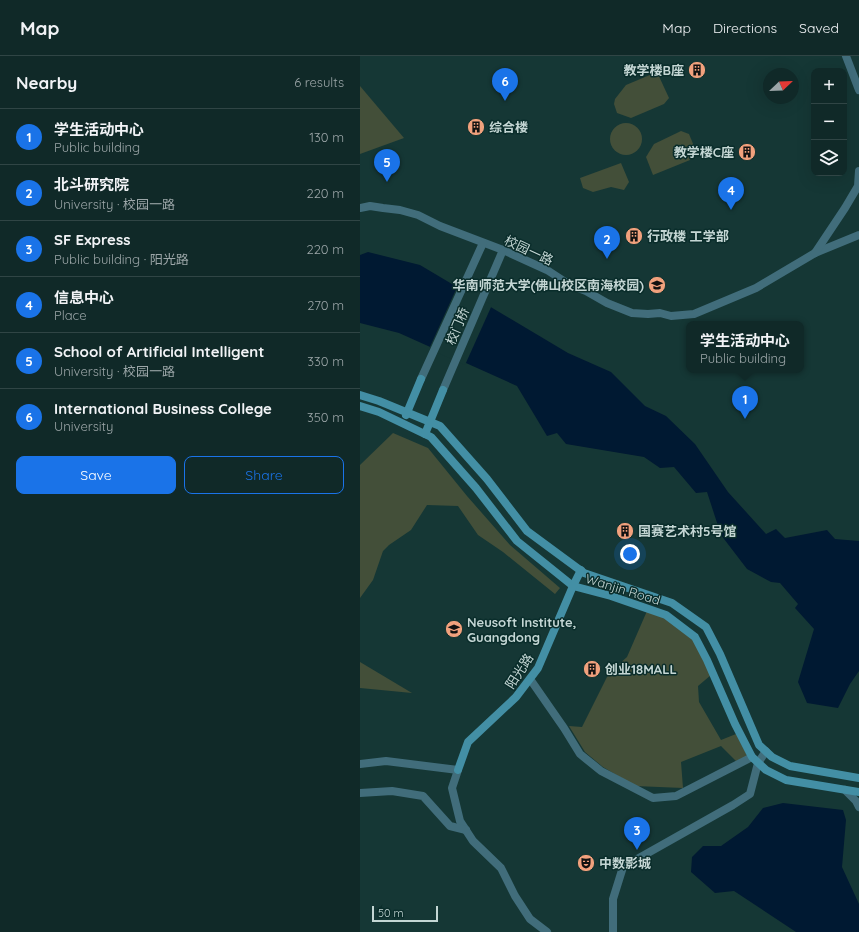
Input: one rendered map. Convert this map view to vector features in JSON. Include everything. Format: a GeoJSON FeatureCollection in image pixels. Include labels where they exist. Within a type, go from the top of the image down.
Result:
{"type":"FeatureCollection","features":[{"type":"Feature","properties":{"kind":"street"},"geometry":{"type":"LineString","coordinates":[[846,56],[859,90]]}},
{"type":"Feature","properties":{"kind":"street"},"geometry":{"type":"LineString","coordinates":[[815,253],[858,187],[859,171]]}},
{"type":"Feature","properties":{"kind":"street","name":"校园一路"},"geometry":{"type":"LineString","coordinates":[[360,208],[370,206],[400,210],[418,215],[440,226],[504,250],[547,270],[570,285],[586,291],[613,306],[632,313],[660,313],[671,316],[694,314],[756,288],[815,253],[859,235]]}},
{"type":"Feature","properties":{"kind":"street","name":"校门桥"},"geometry":{"type":"LineString","coordinates":[[407,412],[483,243]]}},
{"type":"Feature","properties":{"kind":"street","name":"校门桥"},"geometry":{"type":"LineString","coordinates":[[430,421],[504,250]]}},
{"type":"Feature","properties":{"kind":"street","name":"Wanjin Road"},"geometry":{"type":"LineString","coordinates":[[360,396],[380,401],[440,426],[447,432],[487,479],[527,531],[584,573],[672,602],[706,627],[720,654],[759,745],[772,757],[790,766],[859,778]]}},
{"type":"Feature","properties":{"kind":"street","name":"Wanjin Road"},"geometry":{"type":"LineString","coordinates":[[360,406],[379,412],[425,434],[437,443],[476,488],[517,541],[573,586],[611,596],[666,615],[695,636],[735,724],[755,760],[766,770],[786,780],[859,792]]}},
{"type":"Feature","properties":{"kind":"street"},"geometry":{"type":"LineString","coordinates":[[402,423],[407,412]]}},
{"type":"Feature","properties":{"kind":"street"},"geometry":{"type":"LineString","coordinates":[[425,434],[430,421]]}},
{"type":"Feature","properties":{"kind":"street","name":"阳光路"},"geometry":{"type":"LineString","coordinates":[[458,770],[468,742],[516,697],[538,668],[581,570]]}},
{"type":"Feature","properties":{"kind":"street"},"geometry":{"type":"LineString","coordinates":[[530,679],[580,754],[601,771],[653,798],[676,796],[755,760],[766,751]]}},
{"type":"Feature","properties":{"kind":"street"},"geometry":{"type":"LineString","coordinates":[[613,932],[613,899],[623,867],[750,794],[755,760]]}},
{"type":"Feature","properties":{"kind":"street"},"geometry":{"type":"LineString","coordinates":[[360,764],[386,761],[458,770],[452,788],[460,821],[473,841],[501,868],[530,919],[547,932]]}},
{"type":"Feature","properties":{"kind":"street"},"geometry":{"type":"LineString","coordinates":[[845,790],[856,801],[859,807]]}},
{"type":"Feature","properties":{"kind":"street"},"geometry":{"type":"LineString","coordinates":[[360,793],[392,791],[423,796],[450,826],[466,830]]}},
{"type":"Feature","properties":{"kind":"green space"},"geometry":{"type":"Polygon","coordinates":[[[657,72],[669,98],[664,104],[631,118],[617,113],[614,104],[615,99],[626,85],[657,72]]]}},
{"type":"Feature","properties":{"kind":"green space"},"geometry":{"type":"Polygon","coordinates":[[[360,86],[404,138],[360,154],[360,86]]]}},
{"type":"Feature","properties":{"kind":"green space"},"geometry":{"type":"Polygon","coordinates":[[[623,123],[629,123],[639,130],[642,139],[641,145],[635,152],[629,155],[623,155],[613,148],[610,142],[610,136],[617,126],[623,123]]]}},
{"type":"Feature","properties":{"kind":"green space"},"geometry":{"type":"Polygon","coordinates":[[[681,131],[689,134],[696,151],[690,160],[653,175],[646,157],[654,144],[681,131]]]}},
{"type":"Feature","properties":{"kind":"green space"},"geometry":{"type":"Polygon","coordinates":[[[621,163],[629,182],[624,190],[611,187],[593,192],[583,188],[580,178],[621,163]]]}},
{"type":"Feature","properties":{"kind":"green space"},"geometry":{"type":"Polygon","coordinates":[[[393,433],[428,448],[467,496],[510,545],[560,588],[555,594],[503,552],[478,535],[458,506],[427,505],[411,530],[383,551],[373,580],[360,598],[360,465],[393,433]]]}},
{"type":"Feature","properties":{"kind":"green space"},"geometry":{"type":"Polygon","coordinates":[[[647,611],[664,617],[693,639],[711,675],[698,686],[699,702],[721,740],[736,734],[748,757],[736,761],[721,746],[681,762],[683,788],[635,786],[603,767],[585,752],[569,726],[582,727],[609,673],[627,657],[647,611]]]}},
{"type":"Feature","properties":{"kind":"green space"},"geometry":{"type":"Polygon","coordinates":[[[360,662],[412,693],[360,688],[360,662]]]}},
{"type":"Feature","properties":{"kind":"water"},"geometry":{"type":"Polygon","coordinates":[[[368,252],[420,265],[568,353],[611,372],[645,406],[666,416],[695,444],[728,492],[766,534],[776,529],[785,538],[827,530],[835,539],[859,541],[859,671],[850,684],[838,708],[807,703],[798,682],[814,629],[795,608],[798,604],[780,583],[771,582],[747,569],[721,535],[707,492],[696,493],[674,467],[660,468],[644,457],[566,444],[557,433],[547,436],[517,386],[399,333],[360,323],[360,255],[368,252]]]}},
{"type":"Feature","properties":{"kind":"water"},"geometry":{"type":"Polygon","coordinates":[[[783,803],[843,810],[846,820],[842,867],[859,904],[859,932],[796,932],[734,891],[715,893],[691,872],[692,857],[703,846],[721,846],[748,827],[763,808],[783,803]]]}},
{"type":"Feature","properties":{"kind":"pier"},"geometry":{"type":"Polygon","coordinates":[[[458,285],[492,305],[465,365],[429,349],[458,285]]]}},
{"type":"Feature","properties":{"kind":"place","name":"教学楼B座"},"geometry":{"type":"Point","coordinates":[697,70]}},
{"type":"Feature","properties":{"kind":"place","name":"International Business College"},"geometry":{"type":"Point","coordinates":[505,101]}},
{"type":"Feature","properties":{"kind":"place","name":"综合楼"},"geometry":{"type":"Point","coordinates":[476,127]}},
{"type":"Feature","properties":{"kind":"place","name":"教学楼C座"},"geometry":{"type":"Point","coordinates":[747,152]}},
{"type":"Feature","properties":{"kind":"place","name":"School of Artificial Intelligent"},"geometry":{"type":"Point","coordinates":[387,182]}},
{"type":"Feature","properties":{"kind":"place","name":"信息中心"},"geometry":{"type":"Point","coordinates":[731,210]}},
{"type":"Feature","properties":{"kind":"place","name":"行政楼 工学部"},"geometry":{"type":"Point","coordinates":[634,236]}},
{"type":"Feature","properties":{"kind":"place","name":"北斗研究院"},"geometry":{"type":"Point","coordinates":[607,259]}},
{"type":"Feature","properties":{"kind":"place","name":"华南师范大学(佛山校区南海校园)"},"geometry":{"type":"Point","coordinates":[657,285]}},
{"type":"Feature","properties":{"kind":"place","name":"学生活动中心"},"geometry":{"type":"Point","coordinates":[745,419]}},
{"type":"Feature","properties":{"kind":"place","name":"国赛艺术村5号馆"},"geometry":{"type":"Point","coordinates":[625,531]}},
{"type":"Feature","properties":{"kind":"place","name":"Neusoft Institute, Guangdong"},"geometry":{"type":"Point","coordinates":[454,629]}},
{"type":"Feature","properties":{"kind":"place","name":"创业18MALL"},"geometry":{"type":"Point","coordinates":[592,669]}},
{"type":"Feature","properties":{"kind":"place","name":"SF Express"},"geometry":{"type":"Point","coordinates":[637,850]}},
{"type":"Feature","properties":{"kind":"place","name":"中数影城"},"geometry":{"type":"Point","coordinates":[586,863]}}]}
